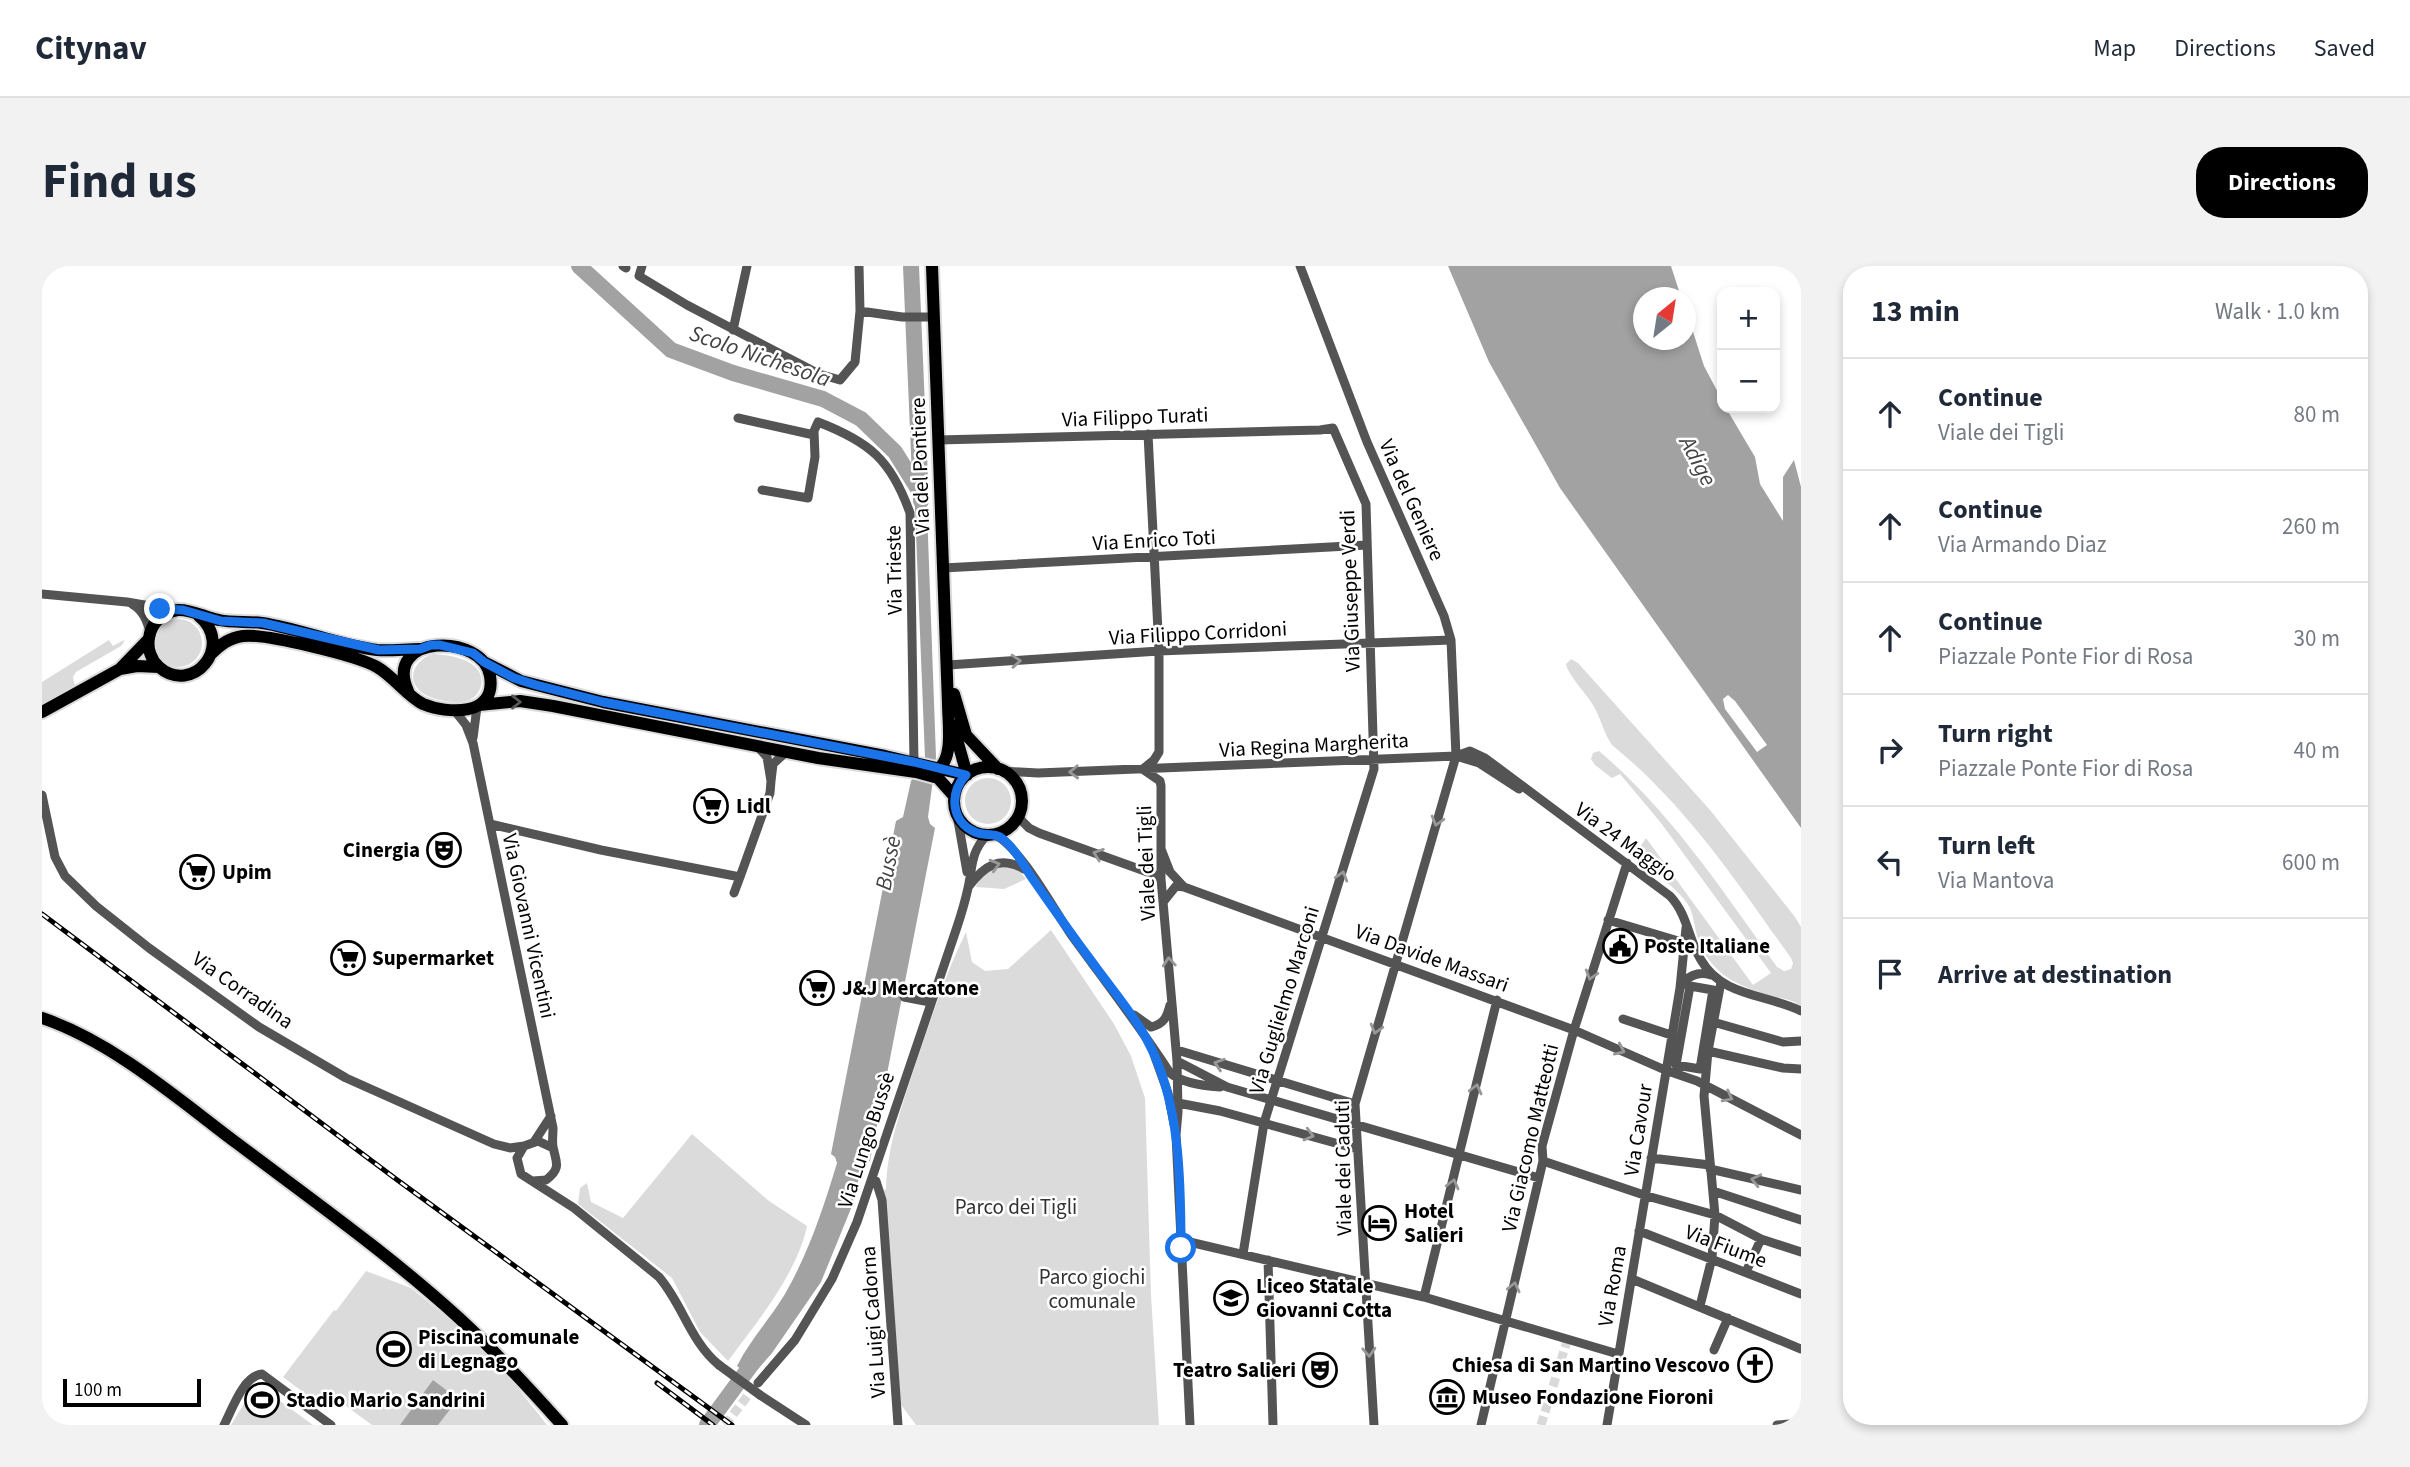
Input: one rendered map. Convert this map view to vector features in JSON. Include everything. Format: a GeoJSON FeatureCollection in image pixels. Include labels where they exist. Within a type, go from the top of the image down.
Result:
{"type":"FeatureCollection","features":[{"type":"Feature","properties":{"kind":"main road","name":"Via del Pontiere"},"geometry":{"type":"LineString","coordinates":[[932,266],[929,317],[938,440],[948,665],[948,755],[938,774]]}},
{"type":"Feature","properties":{"kind":"main road"},"geometry":{"type":"LineString","coordinates":[[42,712],[120,669],[149,637],[157,621],[175,611],[183,610],[221,621],[263,623],[379,650],[420,649]]}},
{"type":"Feature","properties":{"kind":"main road"},"geometry":{"type":"LineString","coordinates":[[120,669],[136,666],[159,667],[175,675],[193,673],[207,662],[213,645],[210,628],[198,615]]}},
{"type":"Feature","properties":{"kind":"main road"},"geometry":{"type":"LineString","coordinates":[[211,654],[228,639],[254,635],[369,663],[379,668],[421,703],[455,711],[520,701],[786,752],[917,766]]}},
{"type":"Feature","properties":{"kind":"main road"},"geometry":{"type":"LineString","coordinates":[[149,637],[150,655],[159,667]]}},
{"type":"Feature","properties":{"kind":"main road"},"geometry":{"type":"LineString","coordinates":[[408,691],[404,679],[411,656],[420,649],[440,645],[473,653],[484,662],[521,681],[603,702],[917,766],[938,774],[967,775]]}},
{"type":"Feature","properties":{"kind":"main road"},"geometry":{"type":"LineString","coordinates":[[478,706],[487,695],[490,685],[490,675],[484,662]]}},
{"type":"Feature","properties":{"kind":"main road","name":"Via del Pontiere"},"geometry":{"type":"LineString","coordinates":[[948,665],[965,735],[975,748],[1000,770]]}},
{"type":"Feature","properties":{"kind":"main road","name":"Via del Pontiere"},"geometry":{"type":"LineString","coordinates":[[948,704],[967,775]]}},
{"type":"Feature","properties":{"kind":"main road"},"geometry":{"type":"LineString","coordinates":[[42,719],[54,706]]}},
{"type":"Feature","properties":{"kind":"main road"},"geometry":{"type":"LineString","coordinates":[[938,774],[954,796],[961,822],[972,832],[991,835],[1010,827],[1021,808],[1019,788],[1013,779],[1000,770],[979,769],[967,775],[954,796]]}},
{"type":"Feature","properties":{"kind":"main road"},"geometry":{"type":"LineString","coordinates":[[42,1018],[84,1035],[149,1077],[362,1238],[457,1316],[506,1363],[562,1425]]}},
{"type":"Feature","properties":{"kind":"street"},"geometry":{"type":"LineString","coordinates":[[642,266],[639,276],[687,306],[818,374],[840,380],[855,362],[860,311],[859,266]]}},
{"type":"Feature","properties":{"kind":"street"},"geometry":{"type":"LineString","coordinates":[[733,330],[747,266]]}},
{"type":"Feature","properties":{"kind":"street","name":"Via del Geniere"},"geometry":{"type":"LineString","coordinates":[[1300,266],[1367,442],[1444,616],[1451,640],[1456,756]]}},
{"type":"Feature","properties":{"kind":"street"},"geometry":{"type":"LineString","coordinates":[[860,311],[902,317],[929,317]]}},
{"type":"Feature","properties":{"kind":"street"},"geometry":{"type":"LineString","coordinates":[[738,418],[814,435],[815,457],[808,498],[762,490]]}},
{"type":"Feature","properties":{"kind":"street","name":"Via Trieste"},"geometry":{"type":"LineString","coordinates":[[814,435],[818,422],[847,433],[878,454],[900,485],[910,513],[917,766]]}},
{"type":"Feature","properties":{"kind":"street","name":"Via Filippo Turati"},"geometry":{"type":"LineString","coordinates":[[938,440],[1333,428]]}},
{"type":"Feature","properties":{"kind":"street","name":"Via Giuseppe Verdi"},"geometry":{"type":"LineString","coordinates":[[1333,428],[1366,504],[1374,759]]}},
{"type":"Feature","properties":{"kind":"street"},"geometry":{"type":"LineString","coordinates":[[1143,770],[1159,752],[1159,651],[1148,434]]}},
{"type":"Feature","properties":{"kind":"street","name":"Via Enrico Toti"},"geometry":{"type":"LineString","coordinates":[[943,568],[1367,545]]}},
{"type":"Feature","properties":{"kind":"street"},"geometry":{"type":"LineString","coordinates":[[42,594],[127,602],[175,611]]}},
{"type":"Feature","properties":{"kind":"street"},"geometry":{"type":"LineString","coordinates":[[127,602],[141,611],[146,619],[149,637]]}},
{"type":"Feature","properties":{"kind":"street","name":"Via Filippo Corridoni"},"geometry":{"type":"LineString","coordinates":[[948,665],[1159,651],[1451,640]]}},
{"type":"Feature","properties":{"kind":"street","name":"Via Giovanni Vicentini"},"geometry":{"type":"LineString","coordinates":[[473,743],[478,706]]}},
{"type":"Feature","properties":{"kind":"street","name":"Via Giovanni Vicentini"},"geometry":{"type":"LineString","coordinates":[[455,711],[466,724],[473,743],[491,824],[551,1116],[557,1165],[551,1176]]}},
{"type":"Feature","properties":{"kind":"street"},"geometry":{"type":"LineString","coordinates":[[756,746],[767,757],[771,781]]}},
{"type":"Feature","properties":{"kind":"street"},"geometry":{"type":"LineString","coordinates":[[734,892],[770,793],[773,764],[786,752]]}},
{"type":"Feature","properties":{"kind":"street"},"geometry":{"type":"LineString","coordinates":[[1159,752],[1173,769],[1163,775],[1160,782]]}},
{"type":"Feature","properties":{"kind":"street","name":"Via Regina Margherita"},"geometry":{"type":"LineString","coordinates":[[1000,770],[1038,774],[1456,756]]}},
{"type":"Feature","properties":{"kind":"street","name":"Via 24 Maggio"},"geometry":{"type":"LineString","coordinates":[[1456,756],[1479,763],[1546,805],[1670,896],[1684,916],[1704,966],[1721,982],[1801,1011]]}},
{"type":"Feature","properties":{"kind":"street","name":"Viale dei Caduti"},"geometry":{"type":"LineString","coordinates":[[1374,1425],[1355,1104],[1456,756]]}},
{"type":"Feature","properties":{"kind":"street","name":"Via Guglielmo Marconi"},"geometry":{"type":"LineString","coordinates":[[1243,1254],[1264,1123],[1367,795],[1374,759]]}},
{"type":"Feature","properties":{"kind":"street","name":"Viale dei Tigli"},"geometry":{"type":"LineString","coordinates":[[1143,770],[1160,782],[1161,879],[1177,1050],[1176,1135],[1190,1425]]}},
{"type":"Feature","properties":{"kind":"street","name":"Via Corradina"},"geometry":{"type":"LineString","coordinates":[[42,795],[55,857],[65,876],[96,906],[149,948],[258,1027],[335,1072],[494,1144],[510,1148],[524,1146]]}},
{"type":"Feature","properties":{"kind":"street","name":"Via Lungo Bussè"},"geometry":{"type":"LineString","coordinates":[[957,815],[965,851],[968,888]]}},
{"type":"Feature","properties":{"kind":"street"},"geometry":{"type":"LineString","coordinates":[[1018,817],[1039,833],[1161,879]]}},
{"type":"Feature","properties":{"kind":"street"},"geometry":{"type":"LineString","coordinates":[[491,824],[601,850],[740,877]]}},
{"type":"Feature","properties":{"kind":"street"},"geometry":{"type":"LineString","coordinates":[[991,835],[1010,846],[1130,1012],[1170,1073],[1178,1078],[1225,1087]]}},
{"type":"Feature","properties":{"kind":"street","name":"Via Lungo Bussè"},"geometry":{"type":"LineString","coordinates":[[758,1382],[795,1340],[832,1279],[857,1222],[968,888],[974,851],[991,835]]}},
{"type":"Feature","properties":{"kind":"street"},"geometry":{"type":"LineString","coordinates":[[1161,849],[1170,872],[1184,887]]}},
{"type":"Feature","properties":{"kind":"street"},"geometry":{"type":"LineString","coordinates":[[968,888],[982,870],[995,863],[1012,863],[1029,872]]}},
{"type":"Feature","properties":{"kind":"street","name":"Via Giacomo Matteotti"},"geometry":{"type":"LineString","coordinates":[[1481,1425],[1543,1161],[1542,1146],[1574,1030],[1627,863]]}},
{"type":"Feature","properties":{"kind":"street"},"geometry":{"type":"LineString","coordinates":[[1164,901],[1176,886],[1184,887]]}},
{"type":"Feature","properties":{"kind":"street","name":"Via Davide Massari"},"geometry":{"type":"LineString","coordinates":[[1184,887],[1574,1030],[1706,1086],[1801,1135]]}},
{"type":"Feature","properties":{"kind":"street"},"geometry":{"type":"LineString","coordinates":[[1684,916],[1685,987],[1676,1065],[1700,1069],[1713,990],[1685,987]]}},
{"type":"Feature","properties":{"kind":"street"},"geometry":{"type":"LineString","coordinates":[[1608,920],[1685,943]]}},
{"type":"Feature","properties":{"kind":"street"},"geometry":{"type":"LineString","coordinates":[[1683,955],[1704,966]]}},
{"type":"Feature","properties":{"kind":"street"},"geometry":{"type":"LineString","coordinates":[[1685,987],[1683,982],[1694,975],[1713,975]]}},
{"type":"Feature","properties":{"kind":"street"},"geometry":{"type":"LineString","coordinates":[[1700,1306],[1712,1258],[1715,1215],[1704,1096],[1708,1051],[1721,982]]}},
{"type":"Feature","properties":{"kind":"street","name":"Via Cavour"},"geometry":{"type":"LineString","coordinates":[[1647,1196],[1645,1185],[1671,1035],[1685,987]]}},
{"type":"Feature","properties":{"kind":"street","name":"Viale dei Tigli"},"geometry":{"type":"LineString","coordinates":[[1130,1012],[1152,1027],[1161,1024],[1170,1006],[1171,988]]}},
{"type":"Feature","properties":{"kind":"street"},"geometry":{"type":"LineString","coordinates":[[904,997],[930,1002]]}},
{"type":"Feature","properties":{"kind":"street"},"geometry":{"type":"LineString","coordinates":[[1424,1297],[1497,1000]]}},
{"type":"Feature","properties":{"kind":"street"},"geometry":{"type":"LineString","coordinates":[[1623,1019],[1671,1035]]}},
{"type":"Feature","properties":{"kind":"street"},"geometry":{"type":"LineString","coordinates":[[1713,1022],[1783,1042],[1801,1041]]}},
{"type":"Feature","properties":{"kind":"street"},"geometry":{"type":"LineString","coordinates":[[1147,1040],[1168,1093],[1176,1135]]}},
{"type":"Feature","properties":{"kind":"street"},"geometry":{"type":"LineString","coordinates":[[1177,1050],[1355,1104]]}},
{"type":"Feature","properties":{"kind":"street"},"geometry":{"type":"LineString","coordinates":[[1708,1051],[1783,1068],[1801,1069]]}},
{"type":"Feature","properties":{"kind":"street"},"geometry":{"type":"LineString","coordinates":[[1177,1062],[1225,1087],[1539,1178]]}},
{"type":"Feature","properties":{"kind":"street"},"geometry":{"type":"LineString","coordinates":[[1178,1103],[1220,1111],[1356,1149]]}},
{"type":"Feature","properties":{"kind":"street"},"geometry":{"type":"LineString","coordinates":[[534,1142],[551,1116]]}},
{"type":"Feature","properties":{"kind":"street"},"geometry":{"type":"LineString","coordinates":[[553,1148],[545,1143],[534,1142],[524,1146],[517,1158],[518,1169],[526,1179],[574,1209],[659,1277],[669,1288],[700,1346],[719,1365],[806,1425]]}},
{"type":"Feature","properties":{"kind":"street","name":"Via Corradina"},"geometry":{"type":"LineString","coordinates":[[494,1144],[518,1169]]}},
{"type":"Feature","properties":{"kind":"street"},"geometry":{"type":"LineString","coordinates":[[1651,1157],[1710,1167],[1801,1190]]}},
{"type":"Feature","properties":{"kind":"street"},"geometry":{"type":"LineString","coordinates":[[1543,1161],[1647,1196],[1715,1215],[1761,1239],[1801,1252]]}},
{"type":"Feature","properties":{"kind":"street"},"geometry":{"type":"LineString","coordinates":[[533,1181],[546,1180],[551,1176],[557,1190],[574,1209]]}},
{"type":"Feature","properties":{"kind":"street","name":"Via Luigi Cadorna"},"geometry":{"type":"LineString","coordinates":[[872,1179],[880,1188],[882,1200],[898,1425]]}},
{"type":"Feature","properties":{"kind":"street"},"geometry":{"type":"LineString","coordinates":[[1713,1191],[1801,1220]]}},
{"type":"Feature","properties":{"kind":"street","name":"Via Roma"},"geometry":{"type":"LineString","coordinates":[[1606,1425],[1647,1196]]}},
{"type":"Feature","properties":{"kind":"street","name":"Via Fiume"},"geometry":{"type":"LineString","coordinates":[[1639,1231],[1801,1294]]}},
{"type":"Feature","properties":{"kind":"street"},"geometry":{"type":"LineString","coordinates":[[1746,1272],[1761,1239]]}},
{"type":"Feature","properties":{"kind":"street"},"geometry":{"type":"LineString","coordinates":[[1181,1240],[1424,1297],[1618,1354]]}},
{"type":"Feature","properties":{"kind":"street"},"geometry":{"type":"LineString","coordinates":[[1268,1260],[1273,1425]]}},
{"type":"Feature","properties":{"kind":"street"},"geometry":{"type":"LineString","coordinates":[[1632,1279],[1801,1349]]}},
{"type":"Feature","properties":{"kind":"street"},"geometry":{"type":"LineString","coordinates":[[1714,1350],[1728,1318]]}},
{"type":"Feature","properties":{"kind":"street"},"geometry":{"type":"LineString","coordinates":[[224,1425],[250,1381],[256,1375],[262,1374],[331,1425]]}},
{"type":"Feature","properties":{"kind":"street"},"geometry":{"type":"LineString","coordinates":[[1777,1425],[1799,1419]]}},
{"type":"Feature","properties":{"kind":"green space"},"geometry":{"type":"Polygon","coordinates":[[[178,619],[195,626],[202,643],[195,660],[178,667],[161,660],[154,643],[161,626],[178,619]]]}},
{"type":"Feature","properties":{"kind":"green space"},"geometry":{"type":"Polygon","coordinates":[[[109,640],[113,646],[124,642],[76,672],[73,688],[42,706],[42,682],[109,640]]]}},
{"type":"Feature","properties":{"kind":"green space"},"geometry":{"type":"Polygon","coordinates":[[[433,654],[466,661],[478,670],[481,686],[472,699],[449,702],[435,699],[420,691],[413,680],[413,674],[422,659],[433,654]]]}},
{"type":"Feature","properties":{"kind":"green space"},"geometry":{"type":"Polygon","coordinates":[[[1571,659],[1578,663],[1710,810],[1795,917],[1801,927],[1801,1006],[1738,984],[1716,968],[1700,944],[1692,912],[1682,896],[1634,856],[1646,838],[1753,985],[1771,973],[1661,823],[1620,774],[1612,778],[1595,765],[1591,759],[1593,753],[1599,751],[1650,800],[1695,853],[1777,967],[1784,971],[1791,969],[1791,958],[1709,845],[1664,793],[1612,745],[1593,705],[1567,668],[1566,664],[1571,659]]]}},
{"type":"Feature","properties":{"kind":"green space"},"geometry":{"type":"Polygon","coordinates":[[[988,778],[997,779],[1004,785],[1010,792],[1010,810],[1004,817],[997,823],[988,824],[979,823],[972,817],[966,810],[965,801],[966,792],[972,785],[979,779],[988,778]]]}},
{"type":"Feature","properties":{"kind":"green space"},"geometry":{"type":"Polygon","coordinates":[[[1008,866],[1020,872],[1026,879],[1004,889],[976,887],[989,871],[1008,866]]]}},
{"type":"Feature","properties":{"kind":"green space","name":"Parco dei Tigli"},"geometry":{"type":"Polygon","coordinates":[[[1051,930],[1114,1024],[1131,1056],[1145,1098],[1151,1295],[1159,1425],[916,1425],[899,1402],[883,1191],[886,1189],[895,1128],[938,1000],[966,932],[972,962],[985,971],[1008,969],[1051,930]]]}},
{"type":"Feature","properties":{"kind":"green space"},"geometry":{"type":"Polygon","coordinates":[[[692,1134],[769,1201],[807,1226],[795,1262],[785,1280],[728,1361],[700,1332],[672,1278],[578,1204],[580,1188],[587,1183],[591,1202],[623,1218],[692,1134]]]}},
{"type":"Feature","properties":{"kind":"green space","name":"Piscina comunale di Legnago"},"geometry":{"type":"Polygon","coordinates":[[[366,1271],[411,1288],[475,1340],[494,1358],[547,1425],[372,1425],[331,1395],[311,1398],[283,1377],[366,1271]]]}},
{"type":"Feature","properties":{"kind":"green space","name":"Stadio Mario Sandrini"},"geometry":{"type":"Polygon","coordinates":[[[258,1385],[313,1425],[231,1425],[254,1387],[258,1385]]]}},
{"type":"Feature","properties":{"kind":"water","name":"Adige"},"geometry":{"type":"Polygon","coordinates":[[[1448,266],[1671,266],[1678,287],[1633,287],[1633,350],[1696,350],[1696,341],[1704,366],[1717,391],[1717,413],[1729,413],[1755,457],[1760,484],[1783,521],[1783,477],[1794,460],[1801,487],[1801,828],[1560,488],[1489,362],[1448,266]]]}},
{"type":"Feature","properties":{"kind":"water"},"geometry":{"type":"Polygon","coordinates":[[[926,482],[936,757],[928,817],[935,828],[870,1161],[862,1165],[852,1206],[821,1282],[772,1353],[751,1377],[737,1366],[794,1278],[815,1230],[837,1163],[831,1154],[896,821],[903,817],[911,781],[925,758],[914,483],[926,482]]]}},
{"type":"Feature","properties":{"kind":"water"},"geometry":{"type":"Polygon","coordinates":[[[433,1380],[458,1399],[438,1425],[400,1425],[433,1380]]]}},
{"type":"Feature","properties":{"kind":"pier"},"geometry":{"type":"Polygon","coordinates":[[[1728,695],[1767,745],[1757,752],[1725,709],[1723,699],[1728,695]]]}},
{"type":"Feature","properties":{"kind":"waterway","name":"Scolo Nichesola"},"geometry":{"type":"LineString","coordinates":[[579,266],[671,350],[733,373],[823,399],[861,419],[895,452],[920,492]]}},
{"type":"Feature","properties":{"kind":"waterway","name":"Bussè"},"geometry":{"type":"LineString","coordinates":[[911,266],[921,501]]}},
{"type":"Feature","properties":{"kind":"waterway","name":"Bussè"},"geometry":{"type":"LineString","coordinates":[[707,1425],[757,1357]]}},
{"type":"Feature","properties":{"kind":"tunnel"},"geometry":{"type":"LineString","coordinates":[[1541,1425],[1567,1341]]}},
{"type":"Feature","properties":{"kind":"tunnel"},"geometry":{"type":"LineString","coordinates":[[725,1425],[756,1385]]}},
{"type":"Feature","properties":{"kind":"railway"},"geometry":{"type":"LineString","coordinates":[[42,914],[396,1179],[732,1425]]}},
{"type":"Feature","properties":{"kind":"railway"},"geometry":{"type":"LineString","coordinates":[[657,1383],[713,1425]]}},
{"type":"Feature","properties":{"kind":"place","name":"Lidl"},"geometry":{"type":"Point","coordinates":[711,806]}},
{"type":"Feature","properties":{"kind":"place","name":"Cinergia"},"geometry":{"type":"Point","coordinates":[444,850]}},
{"type":"Feature","properties":{"kind":"place","name":"Upim"},"geometry":{"type":"Point","coordinates":[197,872]}},
{"type":"Feature","properties":{"kind":"place","name":"Poste Italiane"},"geometry":{"type":"Point","coordinates":[1620,946]}},
{"type":"Feature","properties":{"kind":"place","name":"Supermarket"},"geometry":{"type":"Point","coordinates":[348,958]}},
{"type":"Feature","properties":{"kind":"place","name":"J&J Mercatone"},"geometry":{"type":"Point","coordinates":[817,988]}},
{"type":"Feature","properties":{"kind":"place","name":"Hotel Salieri"},"geometry":{"type":"Point","coordinates":[1379,1223]}},
{"type":"Feature","properties":{"kind":"place","name":"Liceo Statale Giovanni Cotta"},"geometry":{"type":"Point","coordinates":[1231,1298]}},
{"type":"Feature","properties":{"kind":"place","name":"Piscina comunale di Legnago"},"geometry":{"type":"Point","coordinates":[394,1349]}},
{"type":"Feature","properties":{"kind":"place","name":"Chiesa di San Martino Vescovo"},"geometry":{"type":"Point","coordinates":[1755,1365]}},
{"type":"Feature","properties":{"kind":"place","name":"Teatro Salieri"},"geometry":{"type":"Point","coordinates":[1320,1370]}},
{"type":"Feature","properties":{"kind":"place","name":"Museo Fondazione Fioroni"},"geometry":{"type":"Point","coordinates":[1447,1397]}},
{"type":"Feature","properties":{"kind":"place","name":"Stadio Mario Sandrini"},"geometry":{"type":"Point","coordinates":[262,1400]}},
{"type":"Feature","properties":{"kind":"route"},"geometry":{"type":"LineString","coordinates":[[160,609],[183,610],[221,621],[263,623],[379,650],[420,649],[440,645],[473,653],[484,662],[521,681],[603,702],[885,756],[966,775],[954,796],[954,806],[961,822],[972,832],[995,835],[1010,846],[1130,1012],[1147,1040],[1168,1093],[1176,1135],[1181,1248]]}},
{"type":"Feature","properties":{"kind":"park label","name":"Parco giochi comunale"},"geometry":{"type":"Point","coordinates":[1092,1289]}}]}
